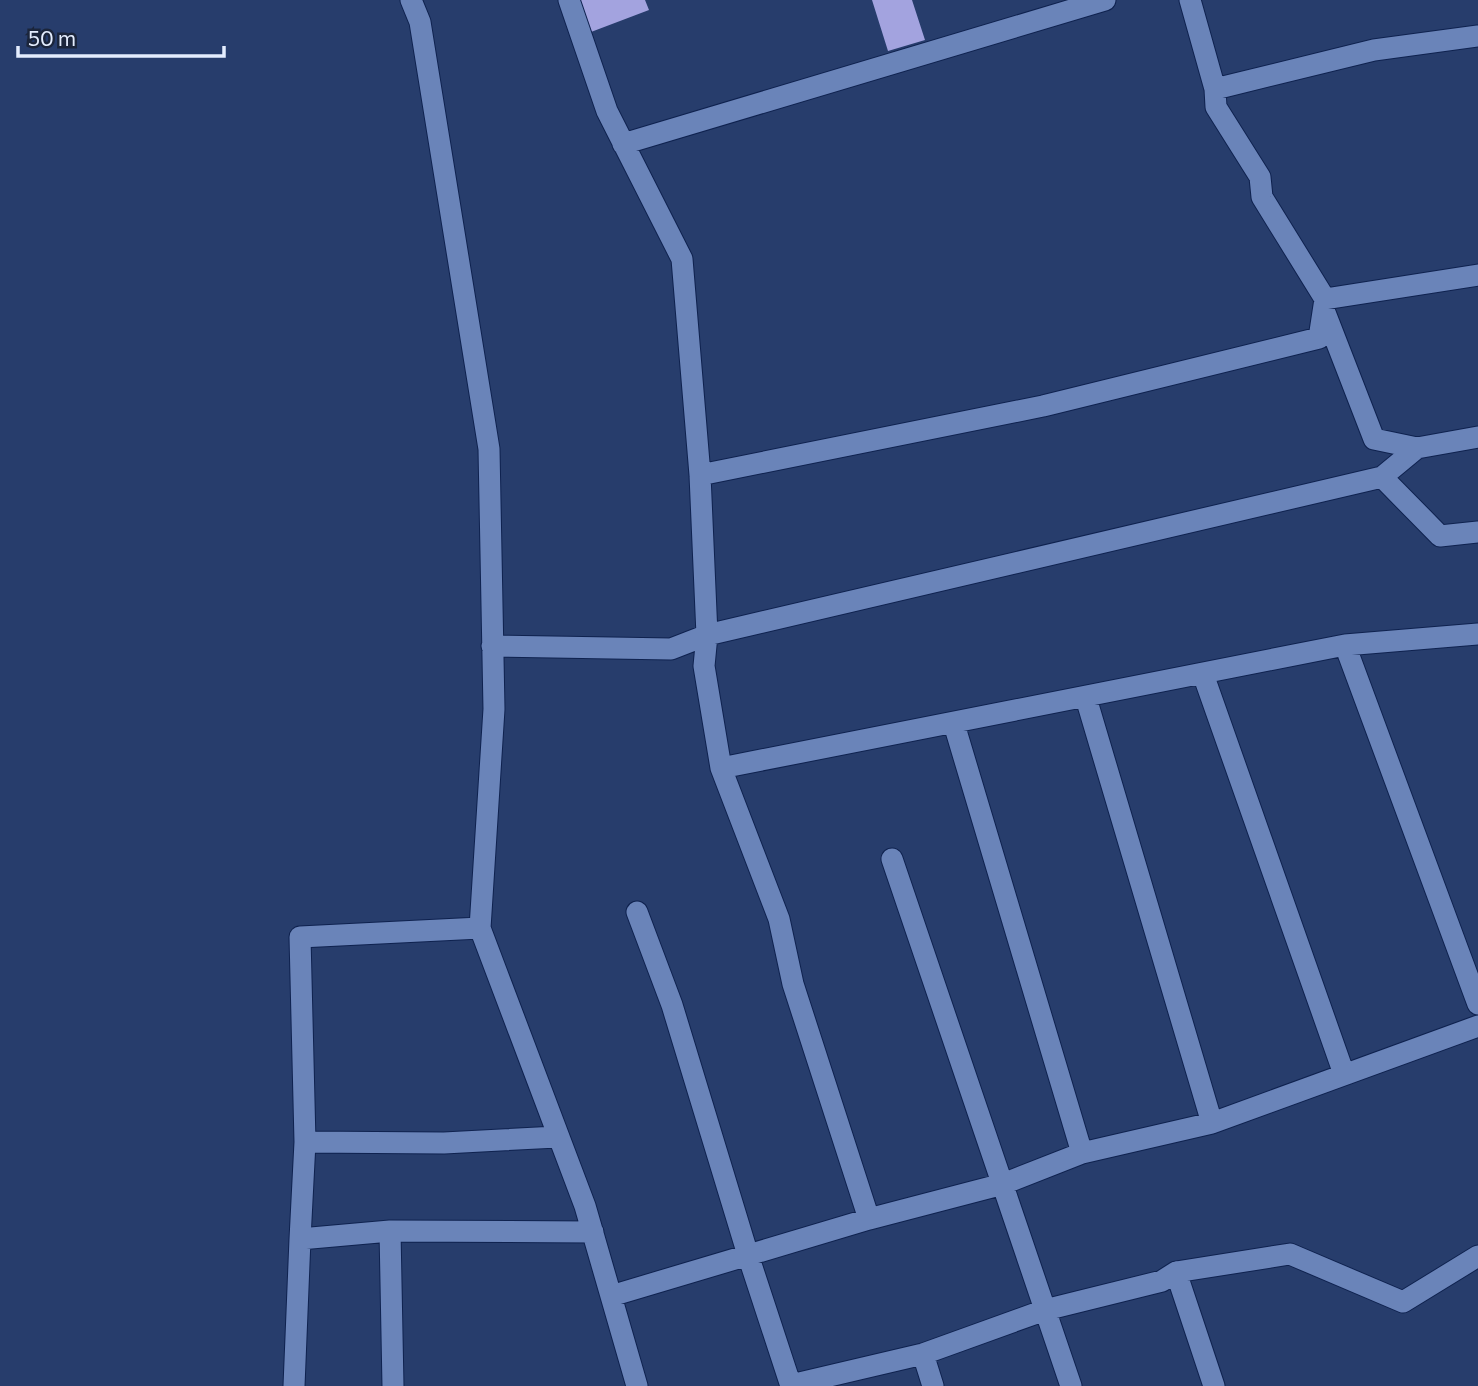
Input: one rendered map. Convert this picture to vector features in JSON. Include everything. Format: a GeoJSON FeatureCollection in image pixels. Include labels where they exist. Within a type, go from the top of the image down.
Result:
{"type":"FeatureCollection","features":[{"type":"Feature","properties":{"kind":"street"},"geometry":{"type":"LineString","coordinates":[[411,0],[420,23],[489,449],[494,709],[480,928],[585,1206],[637,1386]]}},
{"type":"Feature","properties":{"kind":"street"},"geometry":{"type":"LineString","coordinates":[[569,0],[607,111],[682,259],[700,475],[707,635],[704,666],[721,768],[779,919],[793,984],[869,1219]]}},
{"type":"Feature","properties":{"kind":"street"},"geometry":{"type":"LineString","coordinates":[[624,144],[1105,0]]}},
{"type":"Feature","properties":{"kind":"street"},"geometry":{"type":"LineString","coordinates":[[1190,0],[1215,89],[1216,107],[1260,177],[1262,197],[1324,305],[1374,439],[1417,448],[1478,437]]}},
{"type":"Feature","properties":{"kind":"street"},"geometry":{"type":"LineString","coordinates":[[1215,89],[1374,50],[1478,36]]}},
{"type":"Feature","properties":{"kind":"street"},"geometry":{"type":"LineString","coordinates":[[1324,305],[1478,275]]}},
{"type":"Feature","properties":{"kind":"street"},"geometry":{"type":"LineString","coordinates":[[700,475],[1043,406],[1319,338],[1324,305]]}},
{"type":"Feature","properties":{"kind":"street"},"geometry":{"type":"LineString","coordinates":[[492,646],[671,649],[707,635],[1382,477],[1417,448]]}},
{"type":"Feature","properties":{"kind":"street"},"geometry":{"type":"LineString","coordinates":[[1382,477],[1440,536],[1478,532]]}},
{"type":"Feature","properties":{"kind":"street"},"geometry":{"type":"LineString","coordinates":[[721,768],[1345,645],[1478,634]]}},
{"type":"Feature","properties":{"kind":"street"},"geometry":{"type":"LineString","coordinates":[[1345,645],[1478,1004]]}},
{"type":"Feature","properties":{"kind":"street"},"geometry":{"type":"LineString","coordinates":[[1203,674],[1344,1074]]}},
{"type":"Feature","properties":{"kind":"street"},"geometry":{"type":"LineString","coordinates":[[1086,698],[1212,1123]]}},
{"type":"Feature","properties":{"kind":"street"},"geometry":{"type":"LineString","coordinates":[[954,724],[1082,1153]]}},
{"type":"Feature","properties":{"kind":"street"},"geometry":{"type":"LineString","coordinates":[[892,859],[1071,1386]]}},
{"type":"Feature","properties":{"kind":"street"},"geometry":{"type":"LineString","coordinates":[[637,912],[672,1005],[748,1255],[791,1385],[923,1354],[1045,1310],[1162,1281],[1176,1272],[1290,1254],[1403,1302],[1478,1256]]}},
{"type":"Feature","properties":{"kind":"street"},"geometry":{"type":"LineString","coordinates":[[294,1386],[305,1142],[300,937],[480,928]]}},
{"type":"Feature","properties":{"kind":"street"},"geometry":{"type":"LineString","coordinates":[[611,1296],[869,1219],[1003,1184],[1082,1153],[1212,1123],[1478,1026]]}},
{"type":"Feature","properties":{"kind":"street"},"geometry":{"type":"LineString","coordinates":[[305,1142],[444,1143],[557,1137]]}},
{"type":"Feature","properties":{"kind":"street"},"geometry":{"type":"LineString","coordinates":[[300,1239],[390,1231],[593,1232]]}},
{"type":"Feature","properties":{"kind":"street"},"geometry":{"type":"LineString","coordinates":[[390,1231],[393,1386]]}},
{"type":"Feature","properties":{"kind":"street"},"geometry":{"type":"LineString","coordinates":[[1176,1272],[1214,1386]]}},
{"type":"Feature","properties":{"kind":"street"},"geometry":{"type":"LineString","coordinates":[[923,1354],[933,1386]]}},
{"type":"Feature","properties":{"kind":"building"},"geometry":{"type":"Polygon","coordinates":[[[580,0],[645,0],[649,10],[591,32],[580,0]]]}},
{"type":"Feature","properties":{"kind":"building"},"geometry":{"type":"Polygon","coordinates":[[[872,0],[912,0],[925,40],[888,51],[872,0]]]}}]}
